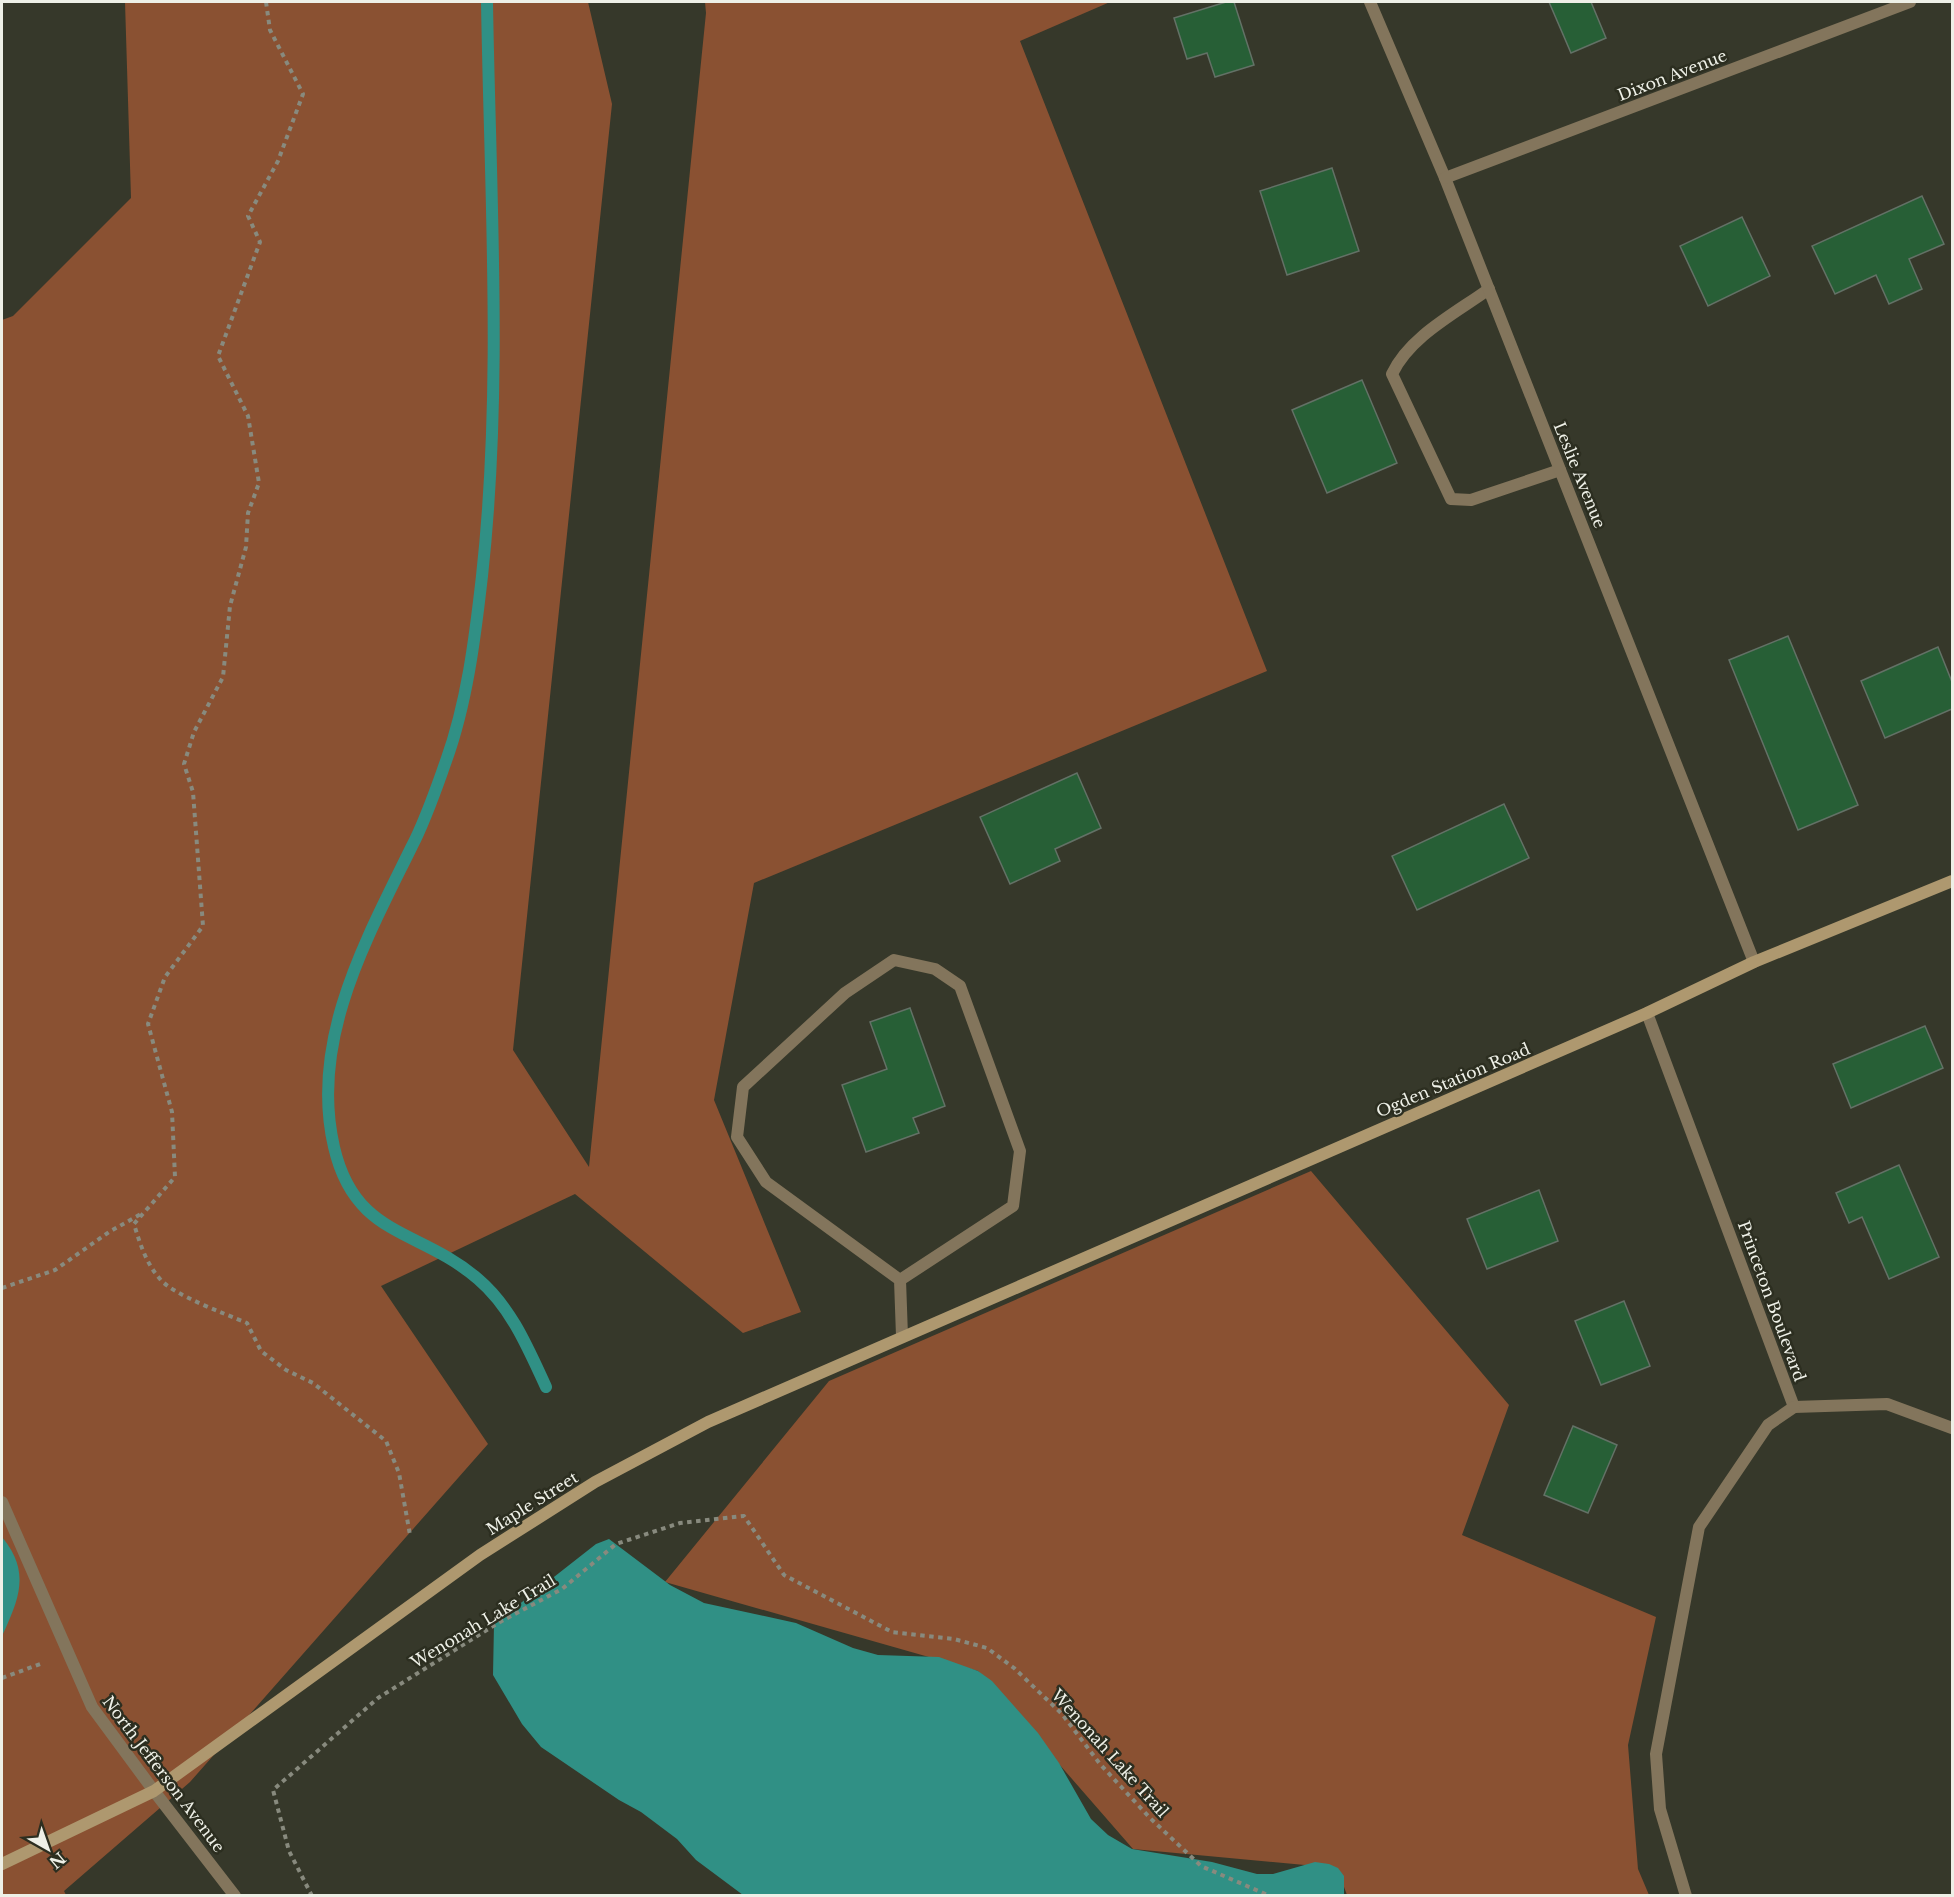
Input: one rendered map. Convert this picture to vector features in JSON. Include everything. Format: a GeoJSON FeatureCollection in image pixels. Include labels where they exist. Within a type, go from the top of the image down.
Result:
{"type":"FeatureCollection","features":[{"type":"Feature","properties":{"kind":"street","name":"Leslie Avenue"},"geometry":{"type":"LineString","coordinates":[[1370,2],[1445,178],[1754,962]]}},
{"type":"Feature","properties":{"kind":"street","name":"Dixon Avenue"},"geometry":{"type":"LineString","coordinates":[[1445,178],[1910,2]]}},
{"type":"Feature","properties":{"kind":"street"},"geometry":{"type":"LineString","coordinates":[[1489,289],[1417,341],[1398,361],[1392,374],[1452,499],[1471,500],[1560,470]]}},
{"type":"Feature","properties":{"kind":"street","name":"Ogden Station Road"},"geometry":{"type":"LineString","coordinates":[[966,1309],[1647,1013],[1754,962],[1953,881]]}},
{"type":"Feature","properties":{"kind":"street"},"geometry":{"type":"LineString","coordinates":[[894,960],[935,969],[960,986],[1020,1151],[1013,1206],[900,1280],[766,1182],[736,1137],[743,1086],[845,993],[894,960]]}},
{"type":"Feature","properties":{"kind":"street","name":"Princeton Boulevard"},"geometry":{"type":"LineString","coordinates":[[1647,1013],[1794,1407],[1768,1425],[1699,1527],[1656,1754],[1660,1809],[1686,1896]]}},
{"type":"Feature","properties":{"kind":"street"},"geometry":{"type":"LineString","coordinates":[[900,1280],[902,1336]]}},
{"type":"Feature","properties":{"kind":"street","name":"Maple Street"},"geometry":{"type":"LineString","coordinates":[[2,1864],[154,1791],[480,1555],[595,1482],[708,1422],[966,1309]]}},
{"type":"Feature","properties":{"kind":"street"},"geometry":{"type":"LineString","coordinates":[[1794,1407],[1887,1404],[1953,1428]]}},
{"type":"Feature","properties":{"kind":"street","name":"North Jefferson Avenue"},"geometry":{"type":"LineString","coordinates":[[2,1502],[92,1707],[235,1896]]}},
{"type":"Feature","properties":{"kind":"path"},"geometry":{"type":"LineString","coordinates":[[266,2],[270,30],[303,94],[278,161],[248,216],[260,242],[218,356],[248,416],[259,483],[248,513],[246,547],[230,606],[224,677],[194,732],[184,764],[193,792],[203,926],[165,977],[148,1024],[172,1112],[175,1177],[134,1224],[144,1255],[161,1281],[191,1298],[247,1323],[261,1352],[286,1370],[313,1383],[386,1441],[399,1473],[410,1536]]}},
{"type":"Feature","properties":{"kind":"path"},"geometry":{"type":"LineString","coordinates":[[2,1288],[55,1270],[109,1232],[144,1212]]}},
{"type":"Feature","properties":{"kind":"path","name":"Wenonah Lake Trail"},"geometry":{"type":"LineString","coordinates":[[312,1896],[289,1851],[273,1790],[378,1698],[498,1623],[562,1589],[616,1544],[680,1523],[744,1516],[784,1575],[892,1632],[954,1639],[987,1648],[1014,1668],[1062,1713],[1100,1764],[1150,1818],[1201,1866],[1270,1896]]}},
{"type":"Feature","properties":{"kind":"path"},"geometry":{"type":"LineString","coordinates":[[2,1678],[44,1662]]}},
{"type":"Feature","properties":{"kind":"shaded area"},"geometry":{"type":"Polygon","coordinates":[[[125,2],[588,2],[612,104],[513,1050],[589,1167],[706,13],[705,2],[1110,2],[1020,41],[1267,671],[754,883],[714,1100],[801,1312],[743,1333],[575,1194],[381,1286],[488,1444],[190,1782],[64,1891],[66,1895],[2,1896],[2,320],[13,316],[131,198],[125,2]]]}},
{"type":"Feature","properties":{"kind":"shaded area"},"geometry":{"type":"Polygon","coordinates":[[[1311,1171],[1509,1405],[1462,1535],[1656,1617],[1628,1745],[1638,1869],[1649,1895],[1347,1895],[1337,1868],[1133,1849],[978,1671],[665,1582],[829,1381],[1311,1171]]]}},
{"type":"Feature","properties":{"kind":"water"},"geometry":{"type":"Polygon","coordinates":[[[2,1537],[17,1562],[19,1586],[13,1610],[2,1636],[2,1537]]]}},
{"type":"Feature","properties":{"kind":"water"},"geometry":{"type":"Polygon","coordinates":[[[609,1539],[670,1585],[704,1603],[796,1623],[853,1648],[878,1655],[939,1657],[978,1671],[992,1681],[1038,1733],[1059,1763],[1091,1819],[1108,1835],[1132,1849],[1212,1862],[1257,1874],[1273,1874],[1315,1862],[1329,1864],[1338,1868],[1344,1876],[1344,1895],[743,1895],[696,1860],[677,1839],[641,1812],[619,1800],[541,1747],[522,1724],[493,1675],[494,1624],[596,1544],[609,1539]]]}},
{"type":"Feature","properties":{"kind":"building"},"geometry":{"type":"Polygon","coordinates":[[[1226,2],[1234,2],[1254,65],[1215,77],[1207,53],[1187,59],[1174,18],[1226,2]]]}},
{"type":"Feature","properties":{"kind":"building"},"geometry":{"type":"Polygon","coordinates":[[[1549,2],[1591,2],[1606,38],[1571,53],[1549,2]]]}},
{"type":"Feature","properties":{"kind":"building"},"geometry":{"type":"Polygon","coordinates":[[[1332,168],[1359,251],[1287,275],[1260,191],[1332,168]]]}},
{"type":"Feature","properties":{"kind":"building"},"geometry":{"type":"Polygon","coordinates":[[[1922,196],[1944,244],[1909,259],[1922,289],[1889,304],[1876,275],[1835,294],[1812,246],[1922,196]]]}},
{"type":"Feature","properties":{"kind":"building"},"geometry":{"type":"Polygon","coordinates":[[[1742,217],[1770,276],[1708,306],[1680,246],[1742,217]]]}},
{"type":"Feature","properties":{"kind":"building"},"geometry":{"type":"Polygon","coordinates":[[[1362,380],[1397,463],[1327,493],[1292,410],[1362,380]]]}},
{"type":"Feature","properties":{"kind":"building"},"geometry":{"type":"Polygon","coordinates":[[[1788,636],[1858,805],[1798,830],[1729,660],[1788,636]]]}},
{"type":"Feature","properties":{"kind":"building"},"geometry":{"type":"Polygon","coordinates":[[[1938,647],[1952,682],[1952,709],[1885,738],[1861,681],[1938,647]]]}},
{"type":"Feature","properties":{"kind":"building"},"geometry":{"type":"Polygon","coordinates":[[[1077,773],[1101,828],[1055,849],[1060,861],[1010,884],[980,817],[1077,773]]]}},
{"type":"Feature","properties":{"kind":"building"},"geometry":{"type":"Polygon","coordinates":[[[1504,804],[1529,858],[1417,910],[1392,856],[1504,804]]]}},
{"type":"Feature","properties":{"kind":"building"},"geometry":{"type":"Polygon","coordinates":[[[910,1008],[945,1106],[913,1118],[919,1133],[866,1152],[842,1085],[887,1069],[870,1022],[910,1008]]]}},
{"type":"Feature","properties":{"kind":"building"},"geometry":{"type":"Polygon","coordinates":[[[1925,1026],[1943,1068],[1851,1108],[1833,1064],[1925,1026]]]}},
{"type":"Feature","properties":{"kind":"building"},"geometry":{"type":"Polygon","coordinates":[[[1899,1165],[1939,1257],[1889,1279],[1862,1217],[1849,1223],[1836,1193],[1899,1165]]]}},
{"type":"Feature","properties":{"kind":"building"},"geometry":{"type":"Polygon","coordinates":[[[1539,1190],[1558,1241],[1487,1269],[1467,1219],[1539,1190]]]}},
{"type":"Feature","properties":{"kind":"building"},"geometry":{"type":"Polygon","coordinates":[[[1624,1301],[1650,1366],[1601,1385],[1575,1321],[1624,1301]]]}},
{"type":"Feature","properties":{"kind":"building"},"geometry":{"type":"Polygon","coordinates":[[[1573,1426],[1617,1445],[1588,1513],[1544,1495],[1573,1426]]]}},
{"type":"Feature","properties":{"kind":"waterway"},"geometry":{"type":"LineString","coordinates":[[487,2],[494,361],[488,505],[473,646],[460,716],[435,793],[417,836],[377,917],[347,991],[336,1029],[329,1068],[328,1107],[334,1147],[344,1177],[357,1199],[373,1215],[392,1228],[456,1262],[490,1290],[518,1329],[546,1387]]}}]}
